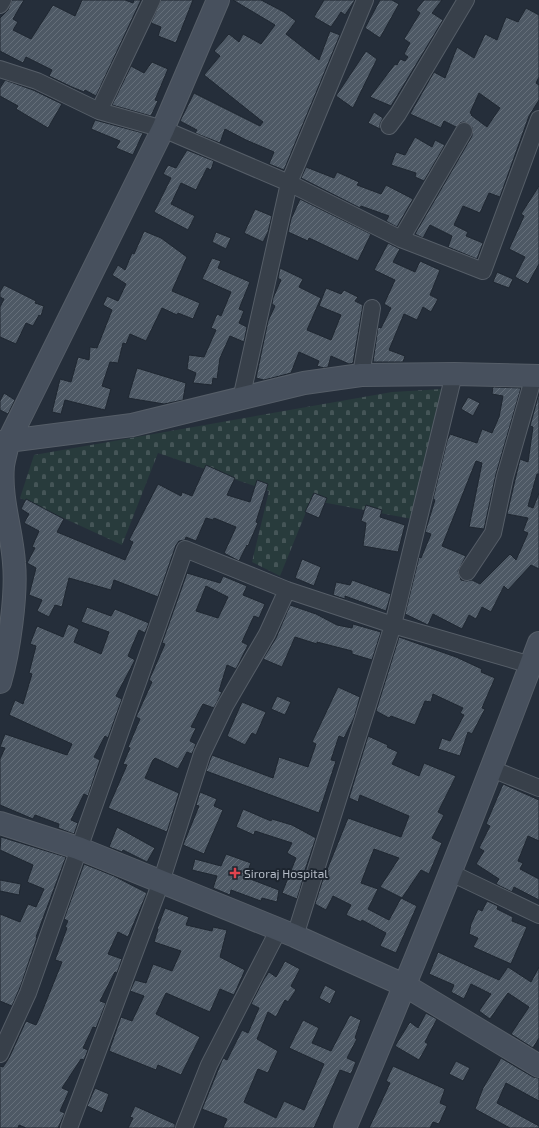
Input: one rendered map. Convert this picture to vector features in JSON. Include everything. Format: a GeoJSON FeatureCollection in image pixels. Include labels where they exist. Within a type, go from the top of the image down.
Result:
{"type":"FeatureCollection","features":[{"type":"Feature","properties":{"kind":"main road"},"geometry":{"type":"LineString","coordinates":[[0,682],[4,670],[12,613],[15,564],[4,494],[4,442],[162,129],[218,0]]}},
{"type":"Feature","properties":{"kind":"main road"},"geometry":{"type":"LineString","coordinates":[[4,442],[132,425],[241,399],[304,382],[361,375],[454,374],[536,376]]}},
{"type":"Feature","properties":{"kind":"main road"},"geometry":{"type":"LineString","coordinates":[[345,1128],[406,986],[449,872],[492,769],[539,643]]}},
{"type":"Feature","properties":{"kind":"main road"},"geometry":{"type":"LineString","coordinates":[[0,823],[78,848],[287,932],[406,986],[539,1066]]}},
{"type":"Feature","properties":{"kind":"street"},"geometry":{"type":"LineString","coordinates":[[0,5],[3,0]]}},
{"type":"Feature","properties":{"kind":"street"},"geometry":{"type":"LineString","coordinates":[[99,111],[152,0]]}},
{"type":"Feature","properties":{"kind":"street"},"geometry":{"type":"LineString","coordinates":[[241,399],[289,183],[365,0]]}},
{"type":"Feature","properties":{"kind":"street"},"geometry":{"type":"LineString","coordinates":[[388,126],[398,114],[466,0]]}},
{"type":"Feature","properties":{"kind":"street"},"geometry":{"type":"LineString","coordinates":[[0,69],[37,80],[99,111],[162,129],[289,183],[401,239],[483,271],[539,119]]}},
{"type":"Feature","properties":{"kind":"street"},"geometry":{"type":"LineString","coordinates":[[401,239],[464,131]]}},
{"type":"Feature","properties":{"kind":"street"},"geometry":{"type":"LineString","coordinates":[[361,375],[372,308]]}},
{"type":"Feature","properties":{"kind":"street"},"geometry":{"type":"LineString","coordinates":[[184,1128],[209,1064],[287,932],[392,625],[454,374]]}},
{"type":"Feature","properties":{"kind":"street"},"geometry":{"type":"LineString","coordinates":[[468,572],[493,533],[505,477],[536,376]]}},
{"type":"Feature","properties":{"kind":"street"},"geometry":{"type":"LineString","coordinates":[[0,1054],[28,993],[185,549],[288,590],[392,625],[531,665]]}},
{"type":"Feature","properties":{"kind":"street"},"geometry":{"type":"LineString","coordinates":[[69,1128],[161,882],[202,754],[225,706],[267,634],[288,590]]}},
{"type":"Feature","properties":{"kind":"street"},"geometry":{"type":"LineString","coordinates":[[492,769],[539,788]]}},
{"type":"Feature","properties":{"kind":"street"},"geometry":{"type":"LineString","coordinates":[[449,872],[539,915]]}},
{"type":"Feature","properties":{"kind":"green space"},"geometry":{"type":"Polygon","coordinates":[[[443,389],[412,519],[311,500],[280,576],[252,562],[269,491],[158,453],[122,545],[20,498],[34,455],[392,392],[443,389]]]}},
{"type":"Feature","properties":{"kind":"building"},"geometry":{"type":"Polygon","coordinates":[[[12,0],[24,0],[13,19],[18,22],[13,30],[31,39],[53,5],[75,16],[82,0],[125,0],[133,3],[134,0],[141,0],[96,96],[85,90],[84,92],[49,76],[52,70],[26,57],[23,63],[0,51],[0,18],[8,10],[12,0]]]}},
{"type":"Feature","properties":{"kind":"building"},"geometry":{"type":"Polygon","coordinates":[[[161,0],[193,0],[176,43],[158,36],[161,27],[151,23],[161,0]]]}},
{"type":"Feature","properties":{"kind":"building"},"geometry":{"type":"Polygon","coordinates":[[[233,0],[261,0],[284,12],[296,21],[286,34],[319,60],[330,31],[340,35],[284,170],[269,164],[274,152],[225,129],[220,143],[195,133],[197,130],[180,121],[194,93],[260,126],[263,122],[204,75],[220,56],[214,51],[229,34],[239,42],[243,34],[261,44],[275,25],[233,0]]]}},
{"type":"Feature","properties":{"kind":"building"},"geometry":{"type":"Polygon","coordinates":[[[324,0],[355,0],[345,15],[341,12],[331,27],[314,17],[324,0]]]}},
{"type":"Feature","properties":{"kind":"building"},"geometry":{"type":"Polygon","coordinates":[[[380,0],[392,0],[399,4],[380,38],[365,28],[380,0]]]}},
{"type":"Feature","properties":{"kind":"building"},"geometry":{"type":"Polygon","coordinates":[[[424,0],[442,0],[432,13],[443,20],[391,106],[370,97],[395,64],[397,65],[400,59],[405,61],[408,57],[404,54],[410,43],[404,39],[420,13],[416,10],[424,0]]]}},
{"type":"Feature","properties":{"kind":"building"},"geometry":{"type":"Polygon","coordinates":[[[526,8],[539,15],[539,77],[536,83],[539,85],[539,100],[529,116],[500,197],[489,193],[480,213],[463,206],[454,225],[468,232],[466,236],[483,243],[477,259],[448,247],[452,236],[430,225],[423,238],[415,234],[472,136],[472,127],[464,122],[460,123],[456,127],[444,121],[441,128],[410,114],[434,72],[445,78],[457,47],[474,58],[485,34],[497,40],[506,17],[518,22],[526,8]],[[479,93],[470,113],[487,127],[500,108],[479,93]]]}},
{"type":"Feature","properties":{"kind":"building"},"geometry":{"type":"Polygon","coordinates":[[[366,51],[377,59],[353,108],[336,96],[366,51]]]}},
{"type":"Feature","properties":{"kind":"building"},"geometry":{"type":"Polygon","coordinates":[[[152,62],[168,69],[155,100],[158,101],[151,116],[112,105],[131,66],[144,73],[152,62]]]}},
{"type":"Feature","properties":{"kind":"building"},"geometry":{"type":"Polygon","coordinates":[[[5,80],[33,90],[62,104],[48,128],[16,109],[18,106],[0,96],[0,88],[5,80]]]}},
{"type":"Feature","properties":{"kind":"building"},"geometry":{"type":"Polygon","coordinates":[[[374,112],[383,118],[380,124],[380,129],[368,123],[374,112]]]}},
{"type":"Feature","properties":{"kind":"building"},"geometry":{"type":"Polygon","coordinates":[[[95,120],[143,133],[133,155],[116,148],[120,141],[91,129],[95,120]]]}},
{"type":"Feature","properties":{"kind":"building"},"geometry":{"type":"Polygon","coordinates":[[[415,137],[432,147],[435,140],[445,145],[424,181],[415,177],[416,173],[391,165],[396,152],[405,155],[415,137]]]}},
{"type":"Feature","properties":{"kind":"building"},"geometry":{"type":"Polygon","coordinates":[[[187,150],[214,161],[211,170],[207,168],[196,190],[181,183],[171,204],[195,216],[188,230],[154,212],[171,178],[163,174],[168,165],[176,168],[187,150]]]}},
{"type":"Feature","properties":{"kind":"building"},"geometry":{"type":"Polygon","coordinates":[[[306,167],[334,178],[337,172],[359,182],[357,185],[381,194],[386,185],[413,199],[397,227],[386,221],[389,216],[361,206],[360,208],[301,178],[306,167]]]}},
{"type":"Feature","properties":{"kind":"building"},"geometry":{"type":"Polygon","coordinates":[[[539,186],[539,264],[528,284],[515,277],[525,257],[509,249],[524,216],[521,214],[539,186]]]}},
{"type":"Feature","properties":{"kind":"building"},"geometry":{"type":"Polygon","coordinates":[[[300,199],[371,234],[358,261],[309,238],[308,241],[288,232],[291,219],[300,199]]]}},
{"type":"Feature","properties":{"kind":"building"},"geometry":{"type":"Polygon","coordinates":[[[255,209],[272,216],[268,232],[263,242],[244,233],[255,209]]]}},
{"type":"Feature","properties":{"kind":"building"},"geometry":{"type":"Polygon","coordinates":[[[144,231],[161,238],[187,257],[172,291],[200,303],[193,319],[178,313],[177,315],[162,308],[146,341],[130,334],[126,344],[123,343],[118,363],[110,362],[102,386],[111,389],[105,410],[65,400],[61,414],[52,412],[60,379],[71,382],[78,357],[89,360],[90,347],[97,348],[112,310],[103,305],[107,296],[118,301],[126,284],[112,275],[118,265],[125,270],[144,231]]]}},
{"type":"Feature","properties":{"kind":"building"},"geometry":{"type":"Polygon","coordinates":[[[216,232],[231,238],[226,249],[212,242],[216,232]]]}},
{"type":"Feature","properties":{"kind":"building"},"geometry":{"type":"Polygon","coordinates":[[[388,243],[400,249],[393,262],[415,272],[420,261],[440,270],[430,295],[438,299],[431,312],[423,307],[417,320],[404,314],[389,350],[405,356],[403,362],[373,362],[378,327],[381,328],[391,308],[384,304],[395,280],[374,270],[388,243]]]}},
{"type":"Feature","properties":{"kind":"building"},"geometry":{"type":"Polygon","coordinates":[[[212,258],[221,261],[218,268],[250,282],[239,309],[244,311],[239,323],[247,327],[244,342],[230,336],[220,358],[217,379],[213,378],[212,385],[193,383],[196,373],[187,369],[189,355],[204,357],[216,330],[211,328],[217,314],[221,316],[231,292],[202,279],[212,258]]]}},
{"type":"Feature","properties":{"kind":"building"},"geometry":{"type":"Polygon","coordinates":[[[280,268],[303,279],[299,287],[321,298],[307,330],[331,340],[341,315],[319,306],[326,288],[341,294],[344,290],[358,297],[355,301],[363,305],[353,363],[349,364],[331,356],[328,367],[324,368],[317,366],[319,361],[299,352],[291,373],[264,380],[256,378],[268,321],[275,306],[272,304],[273,298],[281,280],[278,278],[280,268]]]}},
{"type":"Feature","properties":{"kind":"building"},"geometry":{"type":"Polygon","coordinates":[[[497,272],[513,279],[509,288],[493,282],[497,272]]]}},
{"type":"Feature","properties":{"kind":"building"},"geometry":{"type":"Polygon","coordinates":[[[4,285],[36,301],[35,303],[44,306],[41,316],[39,315],[33,326],[26,323],[16,344],[0,337],[0,307],[4,299],[0,297],[0,292],[4,285]]]}},
{"type":"Feature","properties":{"kind":"building"},"geometry":{"type":"Polygon","coordinates":[[[137,368],[186,383],[183,400],[164,404],[128,398],[137,368]]]}},
{"type":"Feature","properties":{"kind":"building"},"geometry":{"type":"Polygon","coordinates":[[[493,387],[521,388],[496,474],[484,529],[469,527],[482,463],[476,461],[442,546],[466,556],[458,571],[461,580],[472,580],[480,584],[510,554],[516,560],[528,533],[523,531],[528,518],[507,514],[520,459],[528,462],[533,427],[530,426],[539,393],[539,474],[537,474],[528,506],[533,508],[539,493],[539,569],[531,565],[508,590],[504,586],[491,612],[482,607],[476,619],[469,615],[462,629],[433,614],[428,625],[405,614],[419,557],[421,558],[431,534],[425,532],[435,500],[433,499],[447,441],[450,434],[477,443],[482,429],[492,433],[499,417],[503,396],[492,394],[493,387]]]}},
{"type":"Feature","properties":{"kind":"building"},"geometry":{"type":"Polygon","coordinates":[[[4,393],[15,400],[8,414],[0,410],[0,401],[4,393]]]}},
{"type":"Feature","properties":{"kind":"building"},"geometry":{"type":"Polygon","coordinates":[[[468,397],[480,403],[473,416],[461,409],[468,397]]]}},
{"type":"Feature","properties":{"kind":"building"},"geometry":{"type":"Polygon","coordinates":[[[206,465],[235,478],[227,495],[250,502],[257,480],[268,484],[256,522],[258,523],[248,546],[247,545],[239,561],[224,553],[236,527],[214,518],[213,520],[206,518],[196,541],[186,537],[185,540],[179,541],[176,545],[158,597],[114,580],[111,590],[69,578],[62,607],[55,605],[49,617],[37,611],[42,600],[29,595],[36,568],[27,563],[35,548],[32,547],[39,531],[24,523],[29,514],[21,509],[26,499],[64,519],[57,532],[125,560],[133,542],[129,540],[158,484],[181,496],[182,492],[192,496],[206,465]]]}},
{"type":"Feature","properties":{"kind":"building"},"geometry":{"type":"Polygon","coordinates":[[[314,493],[327,498],[319,518],[305,512],[314,493]]]}},
{"type":"Feature","properties":{"kind":"building"},"geometry":{"type":"Polygon","coordinates":[[[366,505],[382,510],[380,517],[405,525],[398,552],[363,546],[366,523],[361,521],[366,505]]]}},
{"type":"Feature","properties":{"kind":"building"},"geometry":{"type":"Polygon","coordinates":[[[302,559],[321,567],[314,586],[295,578],[302,559]]]}},
{"type":"Feature","properties":{"kind":"building"},"geometry":{"type":"Polygon","coordinates":[[[187,573],[220,583],[223,576],[247,586],[243,595],[265,604],[259,618],[254,616],[242,642],[248,645],[236,669],[227,665],[219,691],[222,692],[214,708],[203,704],[191,727],[196,728],[190,741],[196,744],[192,754],[187,752],[178,769],[155,758],[145,778],[179,793],[167,832],[108,808],[127,765],[123,764],[130,748],[128,747],[140,719],[136,717],[152,682],[149,680],[165,644],[162,643],[187,573]],[[206,586],[196,611],[218,618],[228,597],[206,586]]]}},
{"type":"Feature","properties":{"kind":"building"},"geometry":{"type":"Polygon","coordinates":[[[352,580],[391,594],[386,611],[345,596],[345,599],[333,595],[336,582],[350,585],[352,580]]]}},
{"type":"Feature","properties":{"kind":"building"},"geometry":{"type":"Polygon","coordinates":[[[290,605],[316,614],[337,625],[352,628],[353,624],[381,632],[372,660],[352,654],[352,651],[317,642],[317,644],[295,637],[282,667],[263,659],[276,638],[290,605]]]}},
{"type":"Feature","properties":{"kind":"building"},"geometry":{"type":"Polygon","coordinates":[[[87,607],[111,616],[115,609],[149,623],[145,633],[139,630],[128,656],[135,660],[116,696],[122,699],[108,738],[105,736],[94,757],[100,760],[88,796],[84,794],[71,820],[78,823],[74,834],[58,828],[59,824],[35,815],[33,819],[0,805],[0,759],[5,748],[0,747],[5,734],[67,755],[72,744],[9,715],[15,700],[23,704],[32,674],[29,673],[36,646],[30,644],[37,626],[63,637],[68,624],[79,629],[74,642],[101,654],[109,632],[81,622],[87,607]]]}},
{"type":"Feature","properties":{"kind":"building"},"geometry":{"type":"Polygon","coordinates":[[[399,637],[456,657],[482,669],[481,672],[495,678],[482,708],[485,709],[472,734],[468,732],[460,756],[438,749],[442,738],[450,741],[464,715],[460,713],[463,708],[433,694],[431,702],[425,701],[415,725],[391,716],[389,718],[376,711],[399,637]]]}},
{"type":"Feature","properties":{"kind":"building"},"geometry":{"type":"Polygon","coordinates":[[[338,687],[360,697],[354,718],[344,738],[339,736],[331,760],[336,761],[319,813],[206,771],[212,755],[273,778],[279,757],[308,767],[316,744],[312,742],[338,687]]]}},
{"type":"Feature","properties":{"kind":"building"},"geometry":{"type":"Polygon","coordinates":[[[277,696],[291,702],[285,715],[271,709],[277,696]]]}},
{"type":"Feature","properties":{"kind":"building"},"geometry":{"type":"Polygon","coordinates":[[[242,702],[266,712],[256,735],[252,733],[245,745],[227,736],[242,702]]]}},
{"type":"Feature","properties":{"kind":"building"},"geometry":{"type":"Polygon","coordinates":[[[368,736],[388,745],[387,747],[398,752],[392,764],[419,776],[424,763],[456,776],[438,812],[444,815],[432,838],[442,843],[429,874],[421,870],[402,898],[380,887],[399,858],[374,849],[361,883],[378,889],[368,909],[389,920],[401,898],[417,906],[396,953],[380,946],[386,933],[362,920],[361,922],[346,915],[351,905],[333,896],[326,910],[315,904],[322,882],[348,818],[401,837],[409,816],[360,795],[358,802],[349,798],[368,736]]]}},
{"type":"Feature","properties":{"kind":"building"},"geometry":{"type":"Polygon","coordinates":[[[503,784],[539,800],[539,841],[528,836],[518,861],[523,863],[520,869],[539,879],[539,900],[514,887],[512,892],[496,884],[499,879],[476,864],[484,851],[479,848],[490,826],[486,824],[503,784]]]}},
{"type":"Feature","properties":{"kind":"building"},"geometry":{"type":"Polygon","coordinates":[[[200,792],[217,799],[214,806],[223,810],[204,854],[183,845],[199,806],[196,805],[200,792]]]}},
{"type":"Feature","properties":{"kind":"building"},"geometry":{"type":"Polygon","coordinates":[[[243,809],[271,821],[272,819],[292,825],[316,838],[297,899],[282,893],[296,858],[287,853],[292,843],[255,831],[254,835],[236,827],[243,809]]]}},
{"type":"Feature","properties":{"kind":"building"},"geometry":{"type":"Polygon","coordinates":[[[117,827],[155,848],[147,862],[123,850],[122,852],[109,847],[117,827]]]}},
{"type":"Feature","properties":{"kind":"building"},"geometry":{"type":"Polygon","coordinates":[[[1,837],[66,857],[36,937],[37,938],[21,985],[12,1006],[0,1001],[0,914],[20,922],[28,904],[36,907],[44,889],[27,882],[33,865],[0,850],[1,837]]]}},
{"type":"Feature","properties":{"kind":"building"},"geometry":{"type":"Polygon","coordinates":[[[226,854],[251,863],[245,877],[279,890],[277,902],[262,898],[261,901],[231,890],[230,895],[213,888],[217,876],[192,870],[195,859],[221,866],[226,854]]]}},
{"type":"Feature","properties":{"kind":"building"},"geometry":{"type":"Polygon","coordinates":[[[84,864],[114,876],[147,893],[128,937],[118,932],[108,954],[122,959],[117,973],[115,972],[100,1001],[106,1003],[96,1028],[93,1027],[83,1048],[88,1050],[84,1060],[81,1059],[62,1088],[69,1091],[60,1111],[65,1113],[58,1128],[26,1128],[19,1125],[18,1128],[0,1128],[0,1066],[3,1067],[9,1058],[26,1021],[36,1025],[41,1014],[62,962],[55,960],[67,928],[65,927],[68,921],[64,919],[84,864]]]}},
{"type":"Feature","properties":{"kind":"building"},"geometry":{"type":"Polygon","coordinates":[[[0,880],[21,884],[19,895],[0,891],[0,880]]]}},
{"type":"Feature","properties":{"kind":"building"},"geometry":{"type":"Polygon","coordinates":[[[487,901],[498,906],[497,909],[513,917],[512,921],[527,927],[511,964],[473,947],[478,938],[469,934],[471,924],[478,909],[482,911],[487,901]]]}},
{"type":"Feature","properties":{"kind":"building"},"geometry":{"type":"Polygon","coordinates":[[[165,908],[189,917],[186,925],[212,931],[213,927],[227,930],[220,957],[245,970],[234,995],[220,989],[210,1012],[166,993],[156,1014],[200,1037],[181,1075],[158,1065],[156,1070],[109,1051],[121,1017],[132,1021],[144,996],[130,991],[135,980],[146,983],[153,964],[172,971],[181,951],[154,942],[165,908]]]}},
{"type":"Feature","properties":{"kind":"building"},"geometry":{"type":"Polygon","coordinates":[[[438,952],[499,980],[508,967],[531,982],[539,967],[539,1038],[533,1048],[511,1034],[529,1007],[508,993],[490,1019],[479,1011],[491,994],[471,984],[464,999],[451,992],[454,985],[429,974],[438,952]]]}},
{"type":"Feature","properties":{"kind":"building"},"geometry":{"type":"Polygon","coordinates":[[[285,961],[300,969],[291,986],[296,990],[288,1002],[285,1000],[276,1017],[268,1012],[257,1039],[278,1051],[268,1073],[258,1069],[244,1102],[276,1118],[284,1101],[304,1110],[324,1064],[289,1048],[303,1020],[319,1028],[312,1043],[331,1051],[350,1015],[361,1020],[355,1038],[357,1039],[347,1058],[356,1062],[351,1074],[340,1070],[314,1128],[223,1128],[227,1119],[202,1109],[223,1058],[227,1060],[242,1030],[248,1033],[259,1008],[251,1004],[264,979],[269,972],[276,977],[285,961]]]}},
{"type":"Feature","properties":{"kind":"building"},"geometry":{"type":"Polygon","coordinates":[[[325,985],[336,991],[330,1004],[319,998],[325,985]]]}},
{"type":"Feature","properties":{"kind":"building"},"geometry":{"type":"Polygon","coordinates":[[[426,1013],[437,1019],[425,1042],[428,1044],[419,1060],[395,1046],[410,1022],[418,1028],[426,1013]]]}},
{"type":"Feature","properties":{"kind":"building"},"geometry":{"type":"Polygon","coordinates":[[[501,1058],[533,1077],[539,1078],[539,1101],[506,1083],[497,1103],[539,1126],[539,1128],[510,1128],[475,1109],[483,1088],[501,1058]]]}},
{"type":"Feature","properties":{"kind":"building"},"geometry":{"type":"Polygon","coordinates":[[[456,1061],[470,1068],[463,1081],[449,1074],[456,1061]]]}},
{"type":"Feature","properties":{"kind":"building"},"geometry":{"type":"Polygon","coordinates":[[[393,1066],[445,1089],[440,1103],[447,1106],[439,1124],[433,1122],[430,1128],[369,1128],[390,1083],[386,1081],[393,1066]]]}},
{"type":"Feature","properties":{"kind":"building"},"geometry":{"type":"Polygon","coordinates":[[[95,1088],[109,1094],[102,1113],[87,1106],[95,1088]]]}},
{"type":"Feature","properties":{"kind":"building"},"geometry":{"type":"Polygon","coordinates":[[[135,1106],[175,1124],[175,1128],[128,1128],[133,1118],[130,1117],[135,1106]]]}},
{"type":"Feature","properties":{"kind":"place","name":"Siroraj Hospital"},"geometry":{"type":"Point","coordinates":[235,873]}}]}
